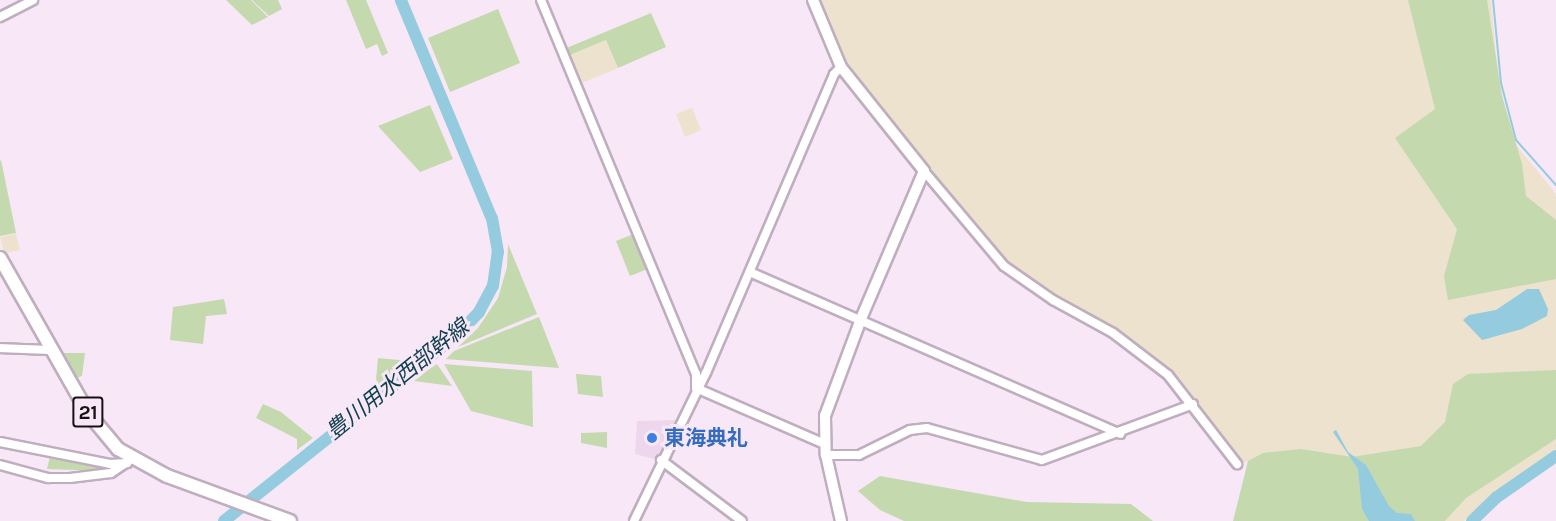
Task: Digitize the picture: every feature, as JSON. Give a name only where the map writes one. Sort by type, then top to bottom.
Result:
[{"type":"main road","name":"21","points":[[0,258],[98,428],[129,461],[290,521]]},
{"type":"street","points":[[0,17],[33,0]]},
{"type":"street","points":[[541,0],[696,374],[696,388]]},
{"type":"street","points":[[813,0],[841,68],[1004,266],[1053,300],[1113,333],[1168,375],[1193,404],[1237,464]]},
{"type":"street","points":[[634,521],[661,460],[752,273],[834,74],[841,68]]},
{"type":"street","points":[[841,521],[826,449],[825,416],[861,319],[924,171]]},
{"type":"street","points":[[752,273],[1120,434]]},
{"type":"street","points":[[0,348],[52,350]]},
{"type":"street","points":[[696,388],[826,449],[859,455],[910,430],[927,428],[1042,460],[1120,434],[1193,404]]},
{"type":"street","points":[[0,441],[55,456],[129,461]]},
{"type":"street","points":[[661,460],[741,521]]},
{"type":"street","points":[[0,465],[48,477],[70,478],[111,472],[129,461]]},
{"type":"shaded area","points":[[817,0],[1491,0],[1498,77],[1512,140],[1556,194],[1556,451],[1495,491],[1464,521],[1356,521],[1288,454],[1239,463],[1168,372],[1008,266],[843,67]]},
{"type":"shaded area","points":[[606,40],[618,68],[582,83],[570,55]]},
{"type":"shaded area","points":[[692,108],[701,130],[685,137],[676,114]]},
{"type":"shaded area","points":[[16,234],[20,250],[4,253],[0,237]]},
{"type":"shaded area","name":"東海典礼","points":[[677,420],[658,460],[635,454],[637,421]]},
{"type":"green space","points":[[226,0],[251,0],[268,17],[252,25]]},
{"type":"green space","points":[[252,0],[278,0],[282,9],[269,16]]},
{"type":"green space","points":[[346,0],[366,0],[388,53],[382,56],[377,44],[366,49]]},
{"type":"green space","points":[[1408,0],[1487,0],[1502,96],[1522,164],[1526,196],[1556,220],[1556,279],[1448,300],[1444,276],[1457,229],[1395,138],[1435,109]]},
{"type":"green space","points":[[498,9],[520,63],[450,92],[428,38]]},
{"type":"green space","points":[[651,13],[666,47],[618,68],[606,40],[570,55],[579,84],[564,49]]},
{"type":"green space","points":[[430,105],[453,159],[420,172],[378,126]]},
{"type":"green space","points":[[0,161],[16,233],[0,236]]},
{"type":"green space","points":[[636,233],[650,268],[630,276],[616,241]]},
{"type":"green space","points":[[508,244],[537,314],[458,347],[478,328],[498,298],[507,267]]},
{"type":"green space","points":[[224,299],[227,314],[206,316],[203,344],[170,340],[173,307]]},
{"type":"green space","points":[[539,317],[559,368],[446,359],[454,351]]},
{"type":"green space","points":[[58,353],[85,353],[82,376],[73,379]]},
{"type":"green space","points":[[378,358],[409,361],[375,390]]},
{"type":"green space","points":[[437,364],[452,386],[414,381],[425,372]]},
{"type":"green space","points":[[444,364],[532,371],[533,427],[471,411]]},
{"type":"green space","points":[[1556,370],[1556,439],[1466,498],[1445,521],[1233,521],[1248,461],[1263,453],[1301,449],[1352,457],[1421,446],[1445,422],[1453,384],[1468,374]]},
{"type":"green space","points":[[576,374],[601,376],[603,397],[578,394]]},
{"type":"green space","points":[[263,404],[281,412],[313,438],[297,450],[297,439],[256,418]]},
{"type":"green space","points":[[607,432],[607,448],[581,443],[581,433]]},
{"type":"green space","points":[[50,456],[113,467],[104,471],[47,469]]},
{"type":"green space","points":[[880,476],[1027,502],[1131,504],[1153,521],[904,521],[880,510],[858,491]]},
{"type":"water","points":[[1527,289],[1539,289],[1548,309],[1547,316],[1522,329],[1482,340],[1463,320],[1469,315],[1496,310]]},
{"type":"water","points":[[1336,430],[1348,452],[1366,465],[1389,506],[1397,513],[1411,514],[1415,521],[1369,521],[1362,509],[1358,469],[1333,432]]},
{"type":"waterway","name":"豊川用水西部幹線","points":[[224,521],[457,335],[479,312],[493,286],[498,252],[492,219],[401,0]]},
{"type":"waterway","points":[[1493,0],[1501,83],[1516,140],[1556,185]]},
{"type":"waterway","points":[[1472,521],[1497,497],[1556,456]]},
{"type":"place","name":"東海典礼","points":[[652,438]]}]
